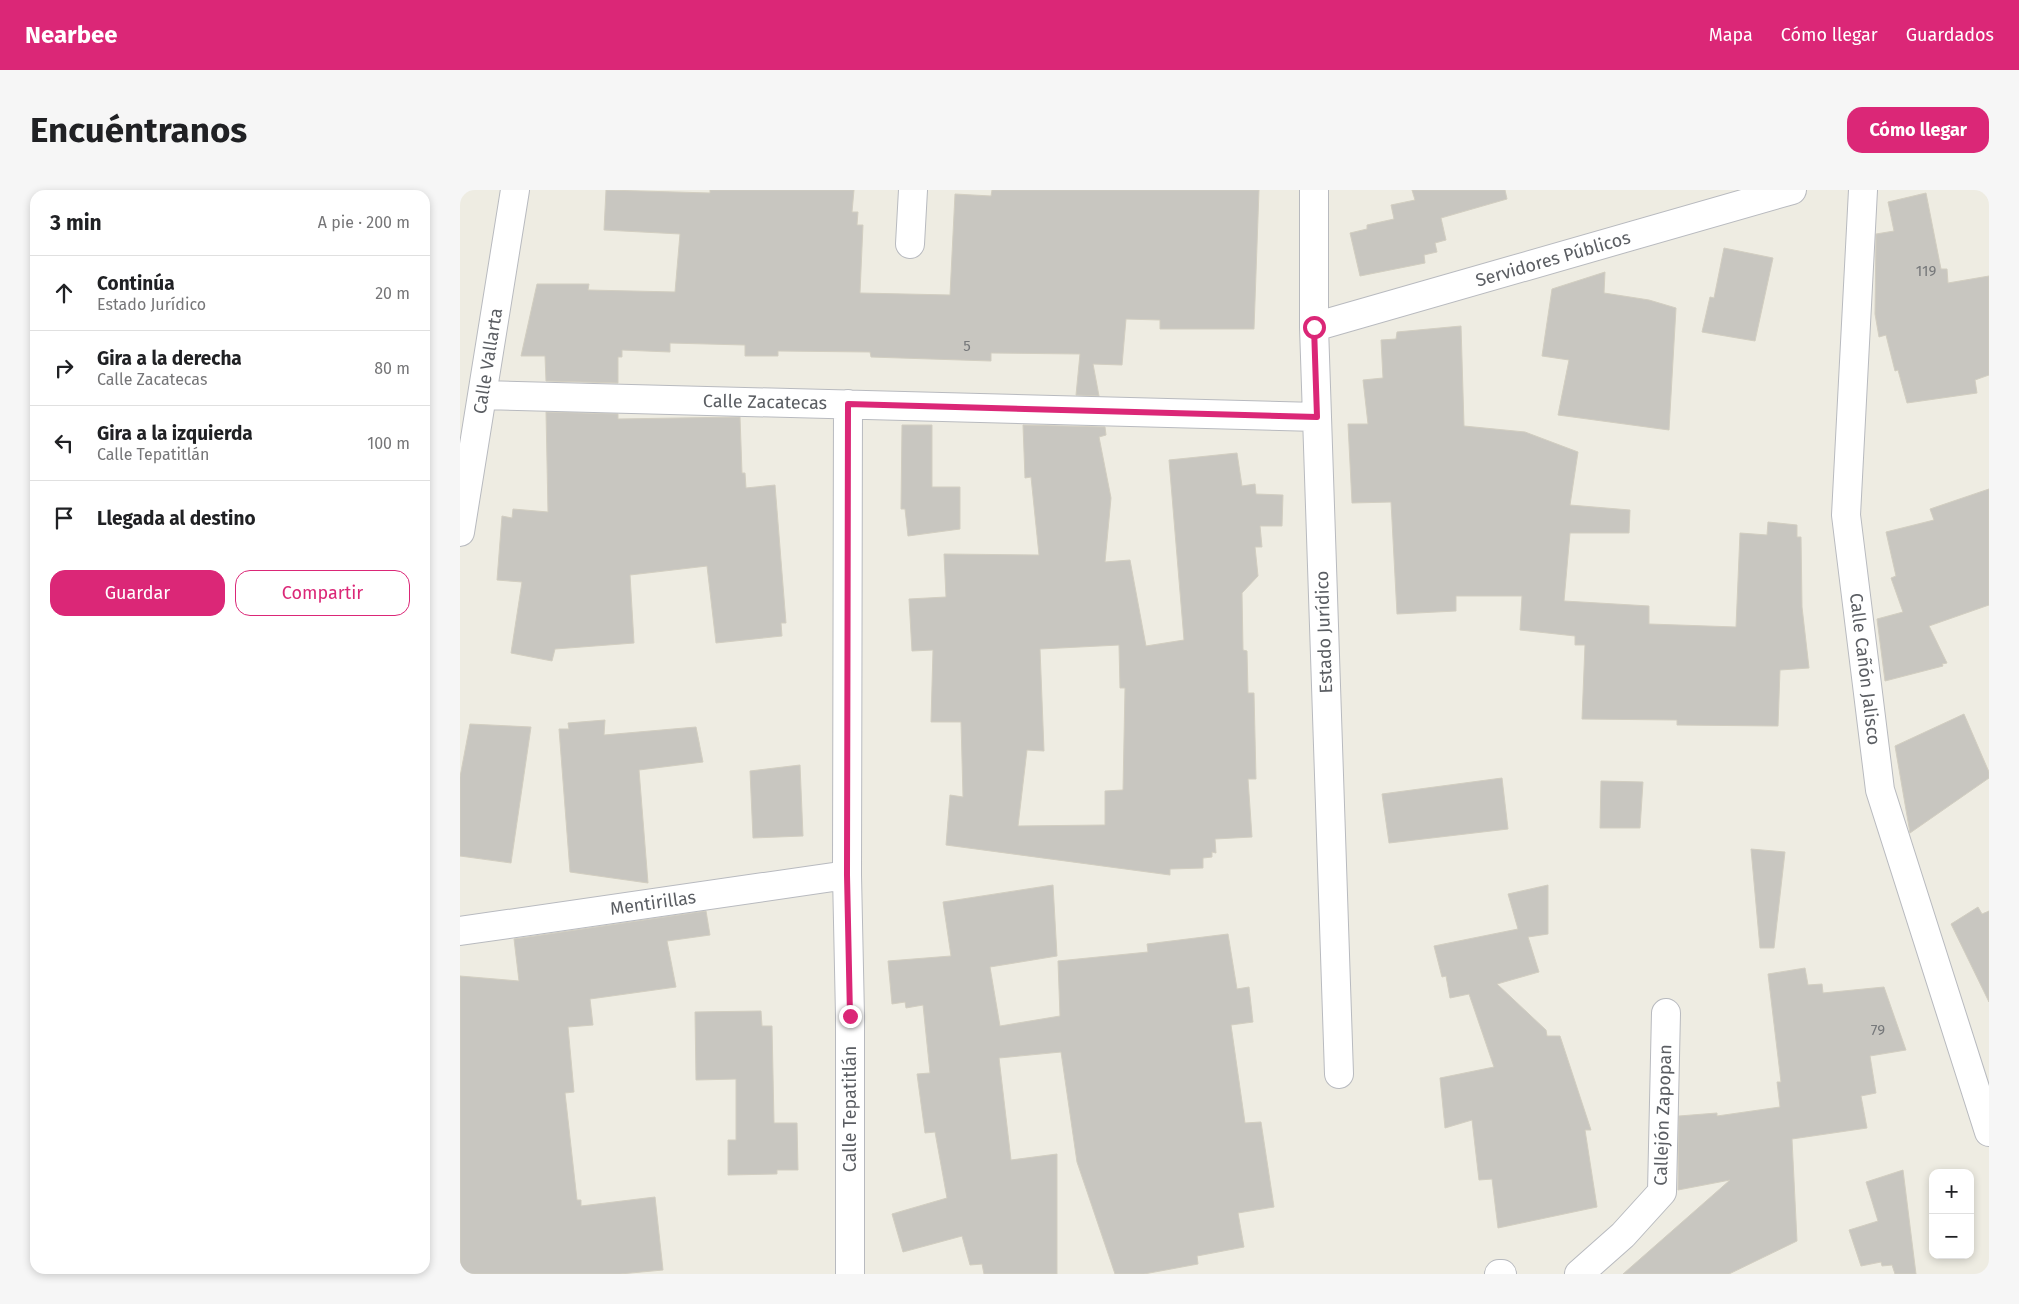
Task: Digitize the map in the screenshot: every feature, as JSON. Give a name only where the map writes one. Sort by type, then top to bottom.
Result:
[{"type":"street","name":"Calle Vallarta","points":[[460,532],[515,190]]},
{"type":"street","points":[[910,244],[913,190]]},
{"type":"street","name":"Estado Jurídico","points":[[1314,190],[1314,327],[1339,1074]]},
{"type":"street","name":"Servidores Públicos","points":[[1314,327],[1792,190]]},
{"type":"street","name":"Calle Cañón Jalisco","points":[[1863,190],[1846,514],[1880,790],[1989,1132]]},
{"type":"street","name":"Calle Zacatecas","points":[[483,395],[1317,417]]},
{"type":"street","name":"Calle Tepatitlán","points":[[848,404],[847,875],[850,1016],[850,1274]]},
{"type":"street","name":"Mentirillas","points":[[460,930],[847,875]]},
{"type":"street","name":"Callejón Zapopan","points":[[1579,1274],[1622,1235],[1662,1192],[1666,1013]]},
{"type":"building","points":[[606,190],[710,193],[710,190],[854,190],[852,212],[858,212],[857,225],[863,225],[860,293],[950,295],[955,194],[991,196],[992,190],[1259,190],[1254,329],[1160,329],[1160,320],[1126,319],[1122,365],[1093,364],[1099,396],[1076,395],[1080,354],[991,353],[991,361],[871,357],[870,352],[778,351],[778,356],[745,356],[745,345],[670,343],[670,352],[622,350],[622,357],[618,357],[618,383],[546,381],[545,356],[521,356],[537,284],[589,284],[588,290],[675,292],[680,234],[604,230]]},
{"type":"building","points":[[1412,190],[1505,190],[1507,199],[1441,218],[1446,240],[1435,243],[1437,252],[1424,255],[1425,263],[1360,276],[1350,233],[1367,229],[1367,225],[1394,219],[1391,205],[1415,200]]},
{"type":"building","points":[[1926,193],[1941,269],[1947,269],[1948,283],[1989,276],[1989,375],[1975,380],[1977,393],[1907,403],[1898,370],[1895,371],[1886,335],[1879,337],[1875,314],[1876,234],[1894,231],[1888,202]]},
{"type":"building","points":[[1724,248],[1773,258],[1755,341],[1702,332],[1710,297],[1714,298]]},
{"type":"building","points":[[1605,272],[1604,293],[1649,300],[1676,308],[1669,430],[1558,415],[1569,360],[1542,356],[1552,289]]},
{"type":"building","points":[[1461,326],[1464,426],[1525,432],[1578,452],[1570,505],[1630,510],[1629,533],[1570,533],[1564,601],[1649,606],[1649,624],[1736,627],[1740,533],[1767,535],[1768,522],[1797,525],[1797,537],[1801,537],[1802,607],[1809,668],[1780,670],[1778,726],[1677,725],[1677,720],[1582,719],[1585,645],[1575,645],[1575,636],[1520,630],[1522,596],[1456,596],[1456,611],[1397,614],[1391,502],[1352,503],[1348,424],[1368,424],[1363,380],[1383,378],[1381,340],[1396,339],[1397,332]]},
{"type":"building","points":[[546,412],[618,414],[618,419],[740,417],[742,473],[745,473],[746,488],[775,485],[786,623],[781,623],[782,636],[716,643],[707,566],[630,575],[634,643],[555,649],[552,661],[511,653],[522,582],[497,580],[502,516],[512,518],[513,509],[548,512]]},
{"type":"building","points":[[902,425],[932,425],[932,487],[960,487],[960,529],[908,536],[905,509],[901,509]]},
{"type":"building","points":[[1023,425],[1105,427],[1106,435],[1099,437],[1111,498],[1105,562],[1130,560],[1146,646],[1184,640],[1169,460],[1237,453],[1242,486],[1255,484],[1256,494],[1283,495],[1282,526],[1260,526],[1262,547],[1255,547],[1258,576],[1242,593],[1243,650],[1247,651],[1248,693],[1254,693],[1256,779],[1248,779],[1252,837],[1215,839],[1216,853],[1212,852],[1212,857],[1203,858],[1203,868],[1170,869],[1170,875],[946,845],[950,795],[963,797],[961,722],[931,722],[933,650],[912,651],[909,599],[946,597],[944,554],[1039,555],[1031,477],[1025,478]],"holes":[[[1119,645],[1120,688],[1125,688],[1123,790],[1105,791],[1105,825],[1018,826],[1027,750],[1044,751],[1040,649]]]},
{"type":"building","points":[[1989,489],[1989,605],[1929,626],[1947,663],[1942,664],[1943,666],[1885,681],[1877,619],[1903,612],[1891,578],[1896,576],[1886,532],[1934,520],[1930,509]]},
{"type":"building","points":[[1964,714],[1989,772],[1989,778],[1910,833],[1895,746]]},
{"type":"building","points":[[605,720],[604,735],[696,727],[703,762],[639,770],[648,883],[570,872],[559,729],[569,729],[568,723]]},
{"type":"building","points":[[470,724],[531,727],[511,863],[460,856],[460,777]]},
{"type":"building","points":[[800,765],[803,836],[753,838],[750,771]]},
{"type":"building","points":[[1502,778],[1508,829],[1389,843],[1382,794]]},
{"type":"building","points":[[1601,781],[1643,782],[1640,828],[1600,828]]},
{"type":"building","points":[[1751,849],[1785,852],[1774,948],[1760,948]]},
{"type":"building","points":[[1053,885],[1057,956],[990,967],[1000,1026],[1060,1016],[1058,961],[1148,952],[1147,944],[1228,934],[1237,989],[1249,987],[1253,1022],[1231,1025],[1245,1123],[1261,1122],[1274,1207],[1238,1213],[1244,1247],[1197,1256],[1198,1264],[1144,1274],[1115,1274],[1077,1162],[1061,1052],[999,1058],[1011,1160],[1057,1154],[1057,1274],[984,1274],[982,1264],[970,1265],[962,1236],[903,1252],[892,1214],[947,1198],[935,1132],[925,1133],[917,1074],[930,1073],[923,1005],[906,1008],[905,1002],[892,1004],[888,961],[951,956],[943,902]]},
{"type":"building","points":[[1548,885],[1548,934],[1528,937],[1539,972],[1497,984],[1546,1030],[1547,1036],[1560,1036],[1591,1130],[1585,1130],[1597,1207],[1498,1228],[1492,1179],[1479,1180],[1472,1120],[1445,1128],[1440,1078],[1494,1067],[1469,994],[1450,998],[1446,976],[1442,977],[1434,946],[1518,929],[1508,894]]},
{"type":"building","points":[[1978,907],[1982,914],[1989,911],[1989,1002],[1951,924]]},
{"type":"building","points":[[706,911],[710,935],[667,941],[676,987],[590,999],[593,1025],[568,1027],[574,1092],[565,1093],[577,1200],[581,1200],[581,1206],[655,1197],[663,1270],[620,1274],[460,1274],[460,976],[519,981],[514,939]]},
{"type":"building","points":[[1805,968],[1808,985],[1822,984],[1823,993],[1884,987],[1906,1050],[1870,1056],[1876,1093],[1861,1096],[1867,1128],[1792,1139],[1797,1241],[1729,1274],[1623,1274],[1730,1180],[1678,1190],[1679,1116],[1717,1113],[1717,1116],[1780,1107],[1777,1082],[1781,1082],[1768,974]]},
{"type":"building","points":[[761,1011],[762,1026],[772,1026],[774,1123],[797,1123],[798,1170],[777,1170],[777,1174],[728,1175],[728,1140],[736,1140],[736,1079],[696,1080],[695,1012]]},
{"type":"building","points":[[1903,1170],[1916,1274],[1895,1274],[1892,1265],[1882,1266],[1881,1262],[1861,1266],[1849,1230],[1878,1221],[1866,1182]]},
{"type":"route","points":[[850,1016],[847,875],[848,404],[1317,417],[1314,327]]}]
